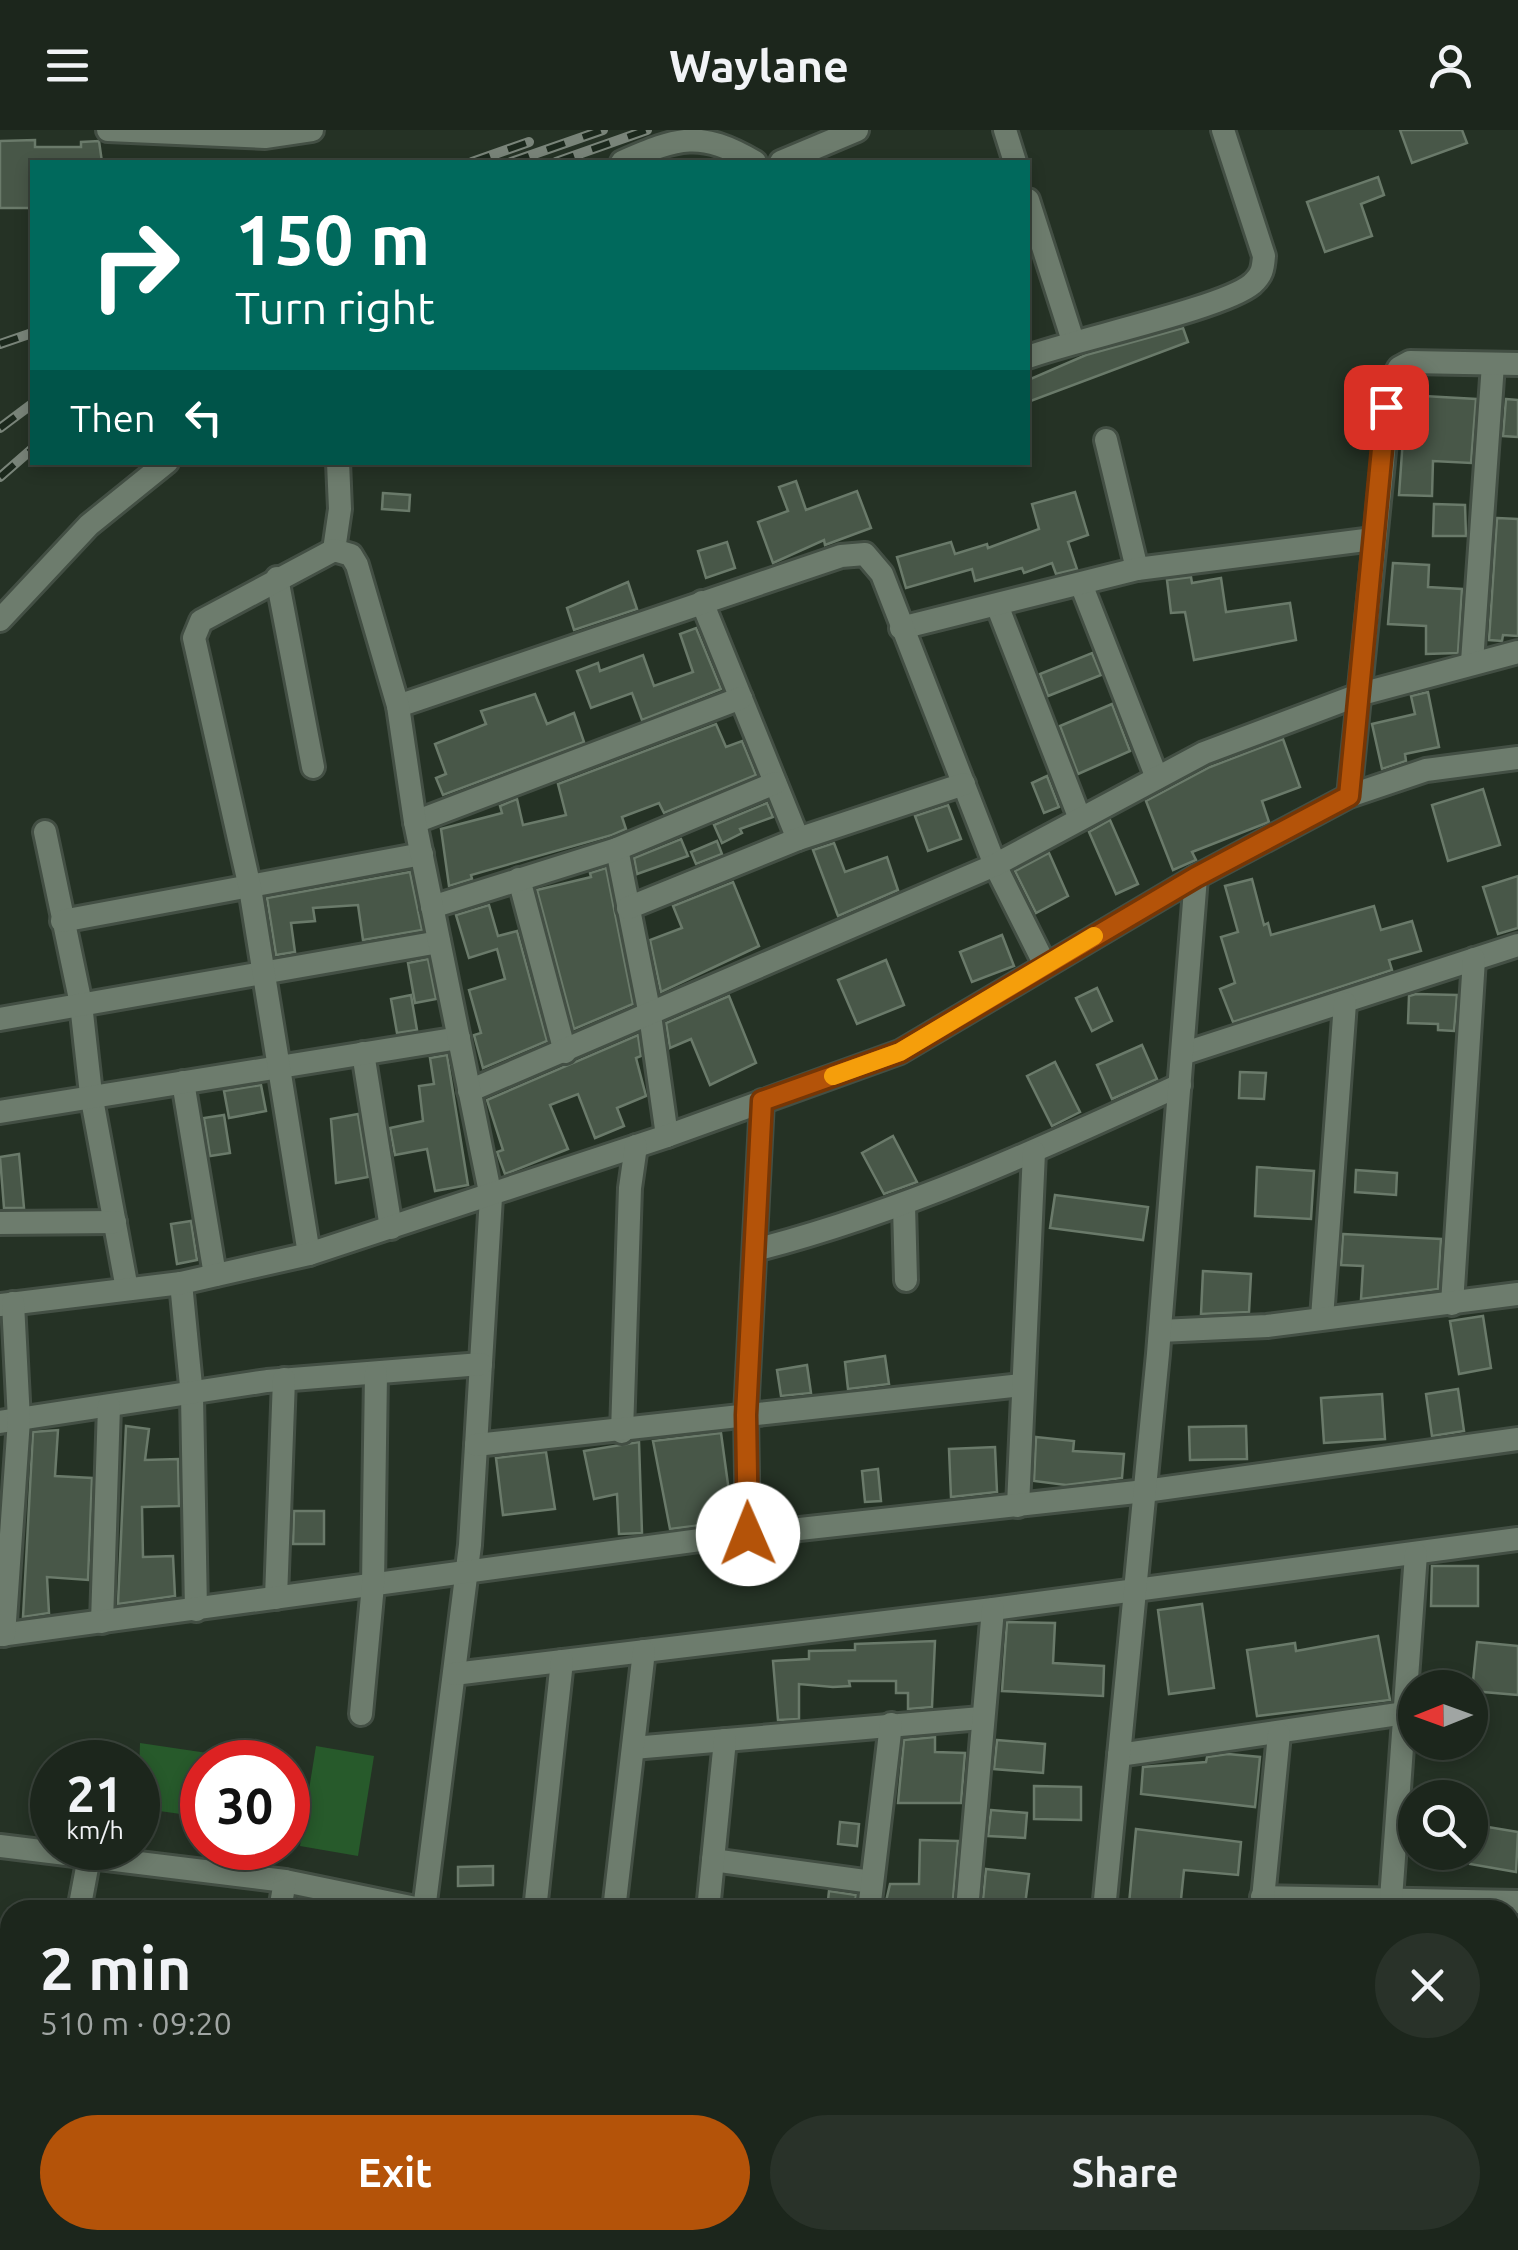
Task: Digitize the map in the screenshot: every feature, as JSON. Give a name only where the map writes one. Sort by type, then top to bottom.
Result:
[{"type":"street","points":[[108,130],[265,137],[312,130]]},
{"type":"street","points":[[784,160],[857,130]]},
{"type":"street","points":[[1004,130],[1014,160]]},
{"type":"street","points":[[1030,356],[1073,340],[1220,299],[1248,287],[1262,271],[1261,245],[1224,130]]},
{"type":"street","points":[[628,160],[692,137],[722,143],[752,160]]},
{"type":"street","points":[[1030,206],[1073,340]]},
{"type":"street","points":[[1349,796],[1386,407],[1398,368],[1422,360],[1518,364]]},
{"type":"street","points":[[1472,662],[1493,364]]},
{"type":"street","points":[[1106,440],[1137,569]]},
{"type":"street","points":[[0,620],[88,526],[163,465]]},
{"type":"street","points":[[334,550],[340,509],[338,465]]},
{"type":"street","points":[[900,628],[1137,569],[1374,539]]},
{"type":"street","points":[[309,1254],[250,888],[194,638],[201,621],[334,550],[351,555],[358,565],[398,706],[415,822],[491,1198],[467,1574],[426,1900]]},
{"type":"street","points":[[398,706],[841,556],[866,554],[882,574],[996,865],[1045,964]]},
{"type":"street","points":[[277,578],[313,767]]},
{"type":"street","points":[[1081,584],[1156,778]]},
{"type":"street","points":[[702,602],[798,838]]},
{"type":"street","points":[[997,605],[1080,819]]},
{"type":"street","points":[[469,1091],[996,865],[1204,753],[1361,694],[1518,652]]},
{"type":"street","points":[[415,822],[741,698]]},
{"type":"street","points":[[1518,758],[1426,770],[1349,796],[1196,877],[900,1052],[491,1198],[309,1254],[181,1283],[6,1304],[9,1421],[2,1635],[748,1534],[1144,1491],[1518,1439]]},
{"type":"street","points":[[432,906],[617,849],[775,783]]},
{"type":"street","points":[[628,908],[798,838],[964,784]]},
{"type":"street","points":[[45,832],[81,1004],[92,1094],[127,1289]]},
{"type":"street","points":[[617,849],[650,1015],[667,1136]]},
{"type":"street","points":[[62,922],[422,854]]},
{"type":"street","points":[[1105,1900],[1160,1331],[1196,877]]},
{"type":"street","points":[[519,879],[565,1052]]},
{"type":"street","points":[[0,1019],[439,942]]},
{"type":"street","points":[[1182,1054],[1518,945]]},
{"type":"street","points":[[1452,1304],[1474,959]]},
{"type":"street","points":[[1322,1318],[1344,1004]]},
{"type":"street","points":[[0,1112],[92,1094],[459,1038]]},
{"type":"street","points":[[363,1053],[391,1228]]},
{"type":"street","points":[[182,1082],[215,1275]]},
{"type":"street","points":[[755,1250],[904,1206],[1180,1085]]},
{"type":"street","points":[[748,1534],[746,1415],[762,1101]]},
{"type":"street","points":[[622,1432],[630,1188],[636,1146]]},
{"type":"street","points":[[1018,1506],[1034,1152]]},
{"type":"street","points":[[904,1206],[906,1280]]},
{"type":"street","points":[[0,1223],[115,1222]]},
{"type":"street","points":[[181,1283],[192,1396],[196,1610]]},
{"type":"street","points":[[1160,1331],[1267,1326],[1518,1294]]},
{"type":"street","points":[[9,1421],[284,1379],[481,1364]]},
{"type":"street","points":[[361,1714],[373,1586],[376,1373]]},
{"type":"street","points":[[276,1598],[284,1379]]},
{"type":"street","points":[[476,1445],[622,1432],[1021,1385]]},
{"type":"street","points":[[102,1622],[109,1406]]},
{"type":"street","points":[[454,1674],[993,1610],[1518,1538]]},
{"type":"street","points":[[1408,1670],[1416,1554]]},
{"type":"street","points":[[968,1900],[993,1610]]},
{"type":"street","points":[[615,1900],[644,1651]]},
{"type":"street","points":[[536,1900],[562,1661]]},
{"type":"street","points":[[1119,1755],[1398,1714]]},
{"type":"street","points":[[633,1748],[982,1718]]},
{"type":"street","points":[[870,1900],[891,1724]]},
{"type":"street","points":[[1262,1900],[1279,1734]]},
{"type":"street","points":[[709,1900],[724,1740]]},
{"type":"street","points":[[1392,1899],[1402,1760]]},
{"type":"street","points":[[0,1846],[30,1850]]},
{"type":"street","points":[[713,1860],[872,1882]]},
{"type":"street","points":[[160,1866],[285,1882],[375,1900]]},
{"type":"street","points":[[82,1900],[87,1870]]},
{"type":"street","points":[[282,1900],[285,1882]]},
{"type":"street","points":[[1366,1900],[1434,1900]]},
{"type":"green space","points":[[160,1746],[180,1749],[180,1814],[160,1811]]},
{"type":"green space","points":[[316,1746],[374,1756],[358,1856],[310,1848],[310,1784]]},
{"type":"building","points":[[1400,130],[1462,130],[1467,143],[1412,163]]},
{"type":"building","points":[[35,140],[35,147],[81,147],[81,142],[99,141],[102,160],[30,160],[30,208],[0,208],[0,141]]},
{"type":"building","points":[[1378,177],[1384,195],[1361,204],[1372,236],[1325,252],[1307,202]]},
{"type":"building","points":[[1183,328],[1188,342],[1030,401],[1030,379],[1086,355]]},
{"type":"building","points":[[1406,395],[1476,399],[1471,463],[1433,461],[1432,496],[1399,495]]},
{"type":"building","points":[[1506,399],[1518,400],[1518,437],[1503,436]]},
{"type":"building","points":[[796,481],[806,510],[857,491],[871,528],[825,545],[824,540],[773,563],[758,522],[788,511],[779,487]]},
{"type":"building","points":[[1075,492],[1088,535],[1068,542],[1077,569],[1056,574],[1052,563],[1024,573],[1022,568],[975,581],[972,569],[906,588],[897,557],[951,542],[955,554],[987,544],[988,548],[1039,529],[1032,504]]},
{"type":"building","points":[[383,493],[410,495],[409,511],[382,509]]},
{"type":"building","points":[[1434,504],[1465,505],[1466,536],[1433,536]]},
{"type":"building","points":[[1497,518],[1518,519],[1518,636],[1503,635],[1502,641],[1489,640]]},
{"type":"building","points":[[727,542],[735,568],[706,578],[698,551]]},
{"type":"building","points":[[1393,563],[1429,565],[1428,587],[1462,589],[1458,653],[1426,654],[1426,626],[1388,624]]},
{"type":"building","points":[[1191,577],[1192,583],[1221,578],[1226,612],[1290,603],[1296,640],[1194,660],[1185,612],[1171,613],[1167,580]]},
{"type":"building","points":[[628,582],[637,609],[574,630],[567,608]]},
{"type":"building","points":[[696,628],[721,689],[642,720],[632,693],[591,708],[577,671],[598,663],[600,671],[643,655],[654,686],[693,672],[680,634]]},
{"type":"building","points":[[1092,653],[1101,675],[1048,696],[1040,674]]},
{"type":"building","points":[[1428,692],[1439,747],[1405,754],[1406,761],[1382,769],[1372,724],[1415,714],[1411,696]]},
{"type":"building","points":[[535,694],[547,724],[574,713],[584,742],[443,795],[436,778],[446,774],[435,744],[486,724],[481,711]]},
{"type":"building","points":[[1112,704],[1130,751],[1078,774],[1060,726]]},
{"type":"building","points":[[716,724],[726,747],[742,741],[756,775],[664,813],[659,803],[622,817],[626,829],[612,835],[471,875],[472,879],[449,886],[441,829],[502,813],[500,806],[517,799],[523,825],[566,815],[558,784]]},
{"type":"building","points":[[1283,739],[1300,787],[1262,801],[1269,822],[1192,852],[1196,860],[1173,870],[1146,801],[1210,767]]},
{"type":"building","points":[[1047,776],[1059,807],[1044,813],[1032,783]]},
{"type":"building","points":[[1483,789],[1500,845],[1448,861],[1432,805]]},
{"type":"building","points":[[767,803],[773,817],[740,829],[742,833],[722,843],[714,825]]},
{"type":"building","points":[[948,805],[961,839],[928,851],[915,816]]},
{"type":"building","points":[[1110,820],[1138,884],[1116,894],[1089,832]]},
{"type":"building","points":[[681,839],[688,856],[637,874],[634,858]]},
{"type":"building","points":[[717,841],[722,854],[696,864],[691,852]]},
{"type":"building","points":[[834,843],[845,872],[887,857],[898,890],[838,916],[813,850]]},
{"type":"building","points":[[1049,853],[1068,896],[1036,913],[1015,871]]},
{"type":"building","points":[[606,868],[633,1004],[574,1029],[537,890],[591,877],[590,873]]},
{"type":"building","points":[[410,872],[422,930],[363,940],[358,905],[313,908],[315,921],[291,923],[295,952],[276,955],[267,898]]},
{"type":"building","points":[[1518,876],[1518,928],[1498,934],[1483,887]]},
{"type":"building","points":[[1252,879],[1264,925],[1268,923],[1271,935],[1374,906],[1381,930],[1412,921],[1421,951],[1389,960],[1392,970],[1233,1022],[1220,989],[1235,983],[1221,937],[1238,932],[1225,886]]},
{"type":"building","points":[[733,882],[759,946],[661,992],[650,940],[682,928],[673,906]]},
{"type":"building","points":[[489,905],[498,936],[517,931],[547,1041],[483,1068],[474,1035],[481,1033],[469,990],[505,979],[497,949],[469,958],[456,915]]},
{"type":"building","points":[[1002,935],[1014,966],[972,982],[960,952]]},
{"type":"building","points":[[428,959],[436,999],[415,1003],[408,963]]},
{"type":"building","points":[[886,960],[904,1005],[857,1024],[838,980]]},
{"type":"building","points":[[1097,988],[1112,1021],[1092,1031],[1076,998]]},
{"type":"building","points":[[411,995],[417,1030],[397,1033],[391,999]]},
{"type":"building","points":[[1457,995],[1454,1031],[1438,1030],[1438,1024],[1408,1023],[1409,996]]},
{"type":"building","points":[[729,996],[756,1063],[710,1085],[691,1039],[670,1048],[666,1023]]},
{"type":"building","points":[[638,1035],[641,1056],[636,1058],[646,1096],[617,1108],[624,1126],[595,1138],[578,1094],[550,1105],[568,1149],[505,1174],[497,1152],[503,1150],[487,1100]]},
{"type":"building","points":[[1142,1045],[1157,1079],[1112,1099],[1097,1065]]},
{"type":"building","points":[[447,1055],[468,1185],[435,1191],[427,1149],[395,1155],[390,1128],[423,1121],[419,1086],[434,1084],[430,1058]]},
{"type":"building","points":[[1055,1062],[1080,1112],[1052,1126],[1027,1076]]},
{"type":"building","points":[[1240,1072],[1266,1073],[1264,1099],[1239,1098]]},
{"type":"building","points":[[261,1085],[266,1111],[229,1118],[224,1091]]},
{"type":"building","points":[[358,1114],[368,1177],[336,1183],[331,1119]]},
{"type":"building","points":[[224,1115],[230,1153],[210,1156],[204,1118]]},
{"type":"building","points":[[893,1136],[917,1182],[884,1194],[862,1153]]},
{"type":"building","points":[[19,1154],[24,1208],[4,1208],[0,1157]]},
{"type":"building","points":[[1257,1167],[1314,1171],[1311,1219],[1255,1216]]},
{"type":"building","points":[[1356,1170],[1397,1173],[1396,1195],[1355,1192]]},
{"type":"building","points":[[1055,1195],[1148,1207],[1143,1240],[1050,1228]]},
{"type":"building","points":[[191,1221],[197,1260],[177,1264],[171,1224]]},
{"type":"building","points":[[1343,1234],[1441,1239],[1438,1289],[1361,1299],[1363,1266],[1341,1265]]},
{"type":"building","points":[[1203,1271],[1251,1274],[1249,1312],[1201,1314]]},
{"type":"building","points":[[1483,1316],[1491,1368],[1459,1374],[1450,1321]]},
{"type":"building","points":[[885,1356],[889,1384],[848,1389],[845,1362]]},
{"type":"building","points":[[807,1365],[811,1393],[781,1396],[777,1370]]},
{"type":"building","points":[[1458,1389],[1464,1431],[1432,1436],[1426,1394]]},
{"type":"building","points":[[1382,1394],[1385,1439],[1324,1443],[1321,1398]]},
{"type":"building","points":[[126,1426],[149,1429],[145,1460],[178,1459],[179,1506],[142,1507],[143,1557],[173,1556],[175,1596],[118,1604]]},
{"type":"building","points":[[1246,1426],[1247,1459],[1190,1460],[1189,1427]]},
{"type":"building","points":[[58,1430],[55,1476],[92,1478],[88,1580],[47,1577],[49,1613],[23,1617],[33,1432]]},
{"type":"building","points":[[721,1433],[733,1521],[670,1529],[653,1441]]},
{"type":"building","points":[[1036,1437],[1074,1441],[1073,1451],[1124,1454],[1122,1478],[1066,1485],[1034,1481]]},
{"type":"building","points":[[639,1442],[642,1533],[619,1534],[617,1494],[594,1499],[584,1451]]},
{"type":"building","points":[[995,1447],[997,1492],[951,1497],[949,1449]]},
{"type":"building","points":[[546,1452],[555,1509],[503,1515],[496,1458]]},
{"type":"building","points":[[878,1469],[881,1501],[865,1502],[862,1471]]},
{"type":"building","points":[[294,1511],[324,1511],[324,1544],[293,1544]]},
{"type":"building","points":[[1432,1566],[1478,1566],[1478,1606],[1431,1606]]},
{"type":"building","points":[[1202,1604],[1214,1688],[1169,1694],[1158,1610]]},
{"type":"building","points":[[1007,1622],[1055,1623],[1053,1663],[1104,1666],[1103,1696],[1002,1691]]},
{"type":"building","points":[[1378,1636],[1390,1700],[1257,1716],[1247,1650],[1295,1643],[1296,1651]]},
{"type":"building","points":[[935,1641],[932,1707],[908,1709],[908,1693],[896,1693],[896,1681],[849,1681],[850,1686],[833,1687],[799,1684],[799,1719],[778,1720],[773,1661],[809,1659],[809,1651],[855,1650],[855,1644]]},
{"type":"building","points":[[1477,1642],[1518,1646],[1518,1695],[1488,1692],[1488,1670],[1474,1670]]},
{"type":"building","points":[[935,1737],[935,1752],[965,1753],[961,1803],[898,1803],[904,1740]]},
{"type":"building","points":[[997,1740],[1045,1744],[1043,1773],[994,1769]]},
{"type":"building","points":[[1207,1757],[1260,1757],[1255,1807],[1141,1794],[1143,1767],[1206,1762]]},
{"type":"building","points":[[1034,1786],[1081,1787],[1081,1820],[1034,1819]]},
{"type":"building","points":[[991,1810],[1027,1813],[1025,1838],[988,1836]]},
{"type":"building","points":[[840,1822],[859,1824],[857,1846],[838,1844]]},
{"type":"building","points":[[1488,1827],[1518,1832],[1516,1872],[1488,1867]]},
{"type":"building","points":[[1136,1829],[1241,1842],[1238,1875],[1184,1870],[1181,1900],[1129,1900]]},
{"type":"building","points":[[920,1840],[958,1841],[953,1900],[886,1900],[890,1884],[919,1884]]},
{"type":"building","points":[[493,1866],[493,1885],[458,1886],[458,1867]]},
{"type":"building","points":[[986,1869],[1029,1874],[1026,1900],[983,1900]]},
{"type":"building","points":[[829,1891],[856,1895],[855,1900],[828,1900]]},
{"type":"railway","points":[[517,160],[603,130]]},
{"type":"railway","points":[[562,160],[647,130]]},
{"type":"railway","points":[[478,160],[529,142]]},
{"type":"railway","points":[[0,344],[30,334]]},
{"type":"railway","points":[[0,428],[30,406]]},
{"type":"railway","points":[[0,477],[30,451]]},
{"type":"slow traffic","points":[[833,1076],[900,1052],[1094,936]]},
{"type":"route","points":[[748,1534],[746,1415],[762,1101],[900,1052],[1196,877],[1349,796],[1386,407]]}]
